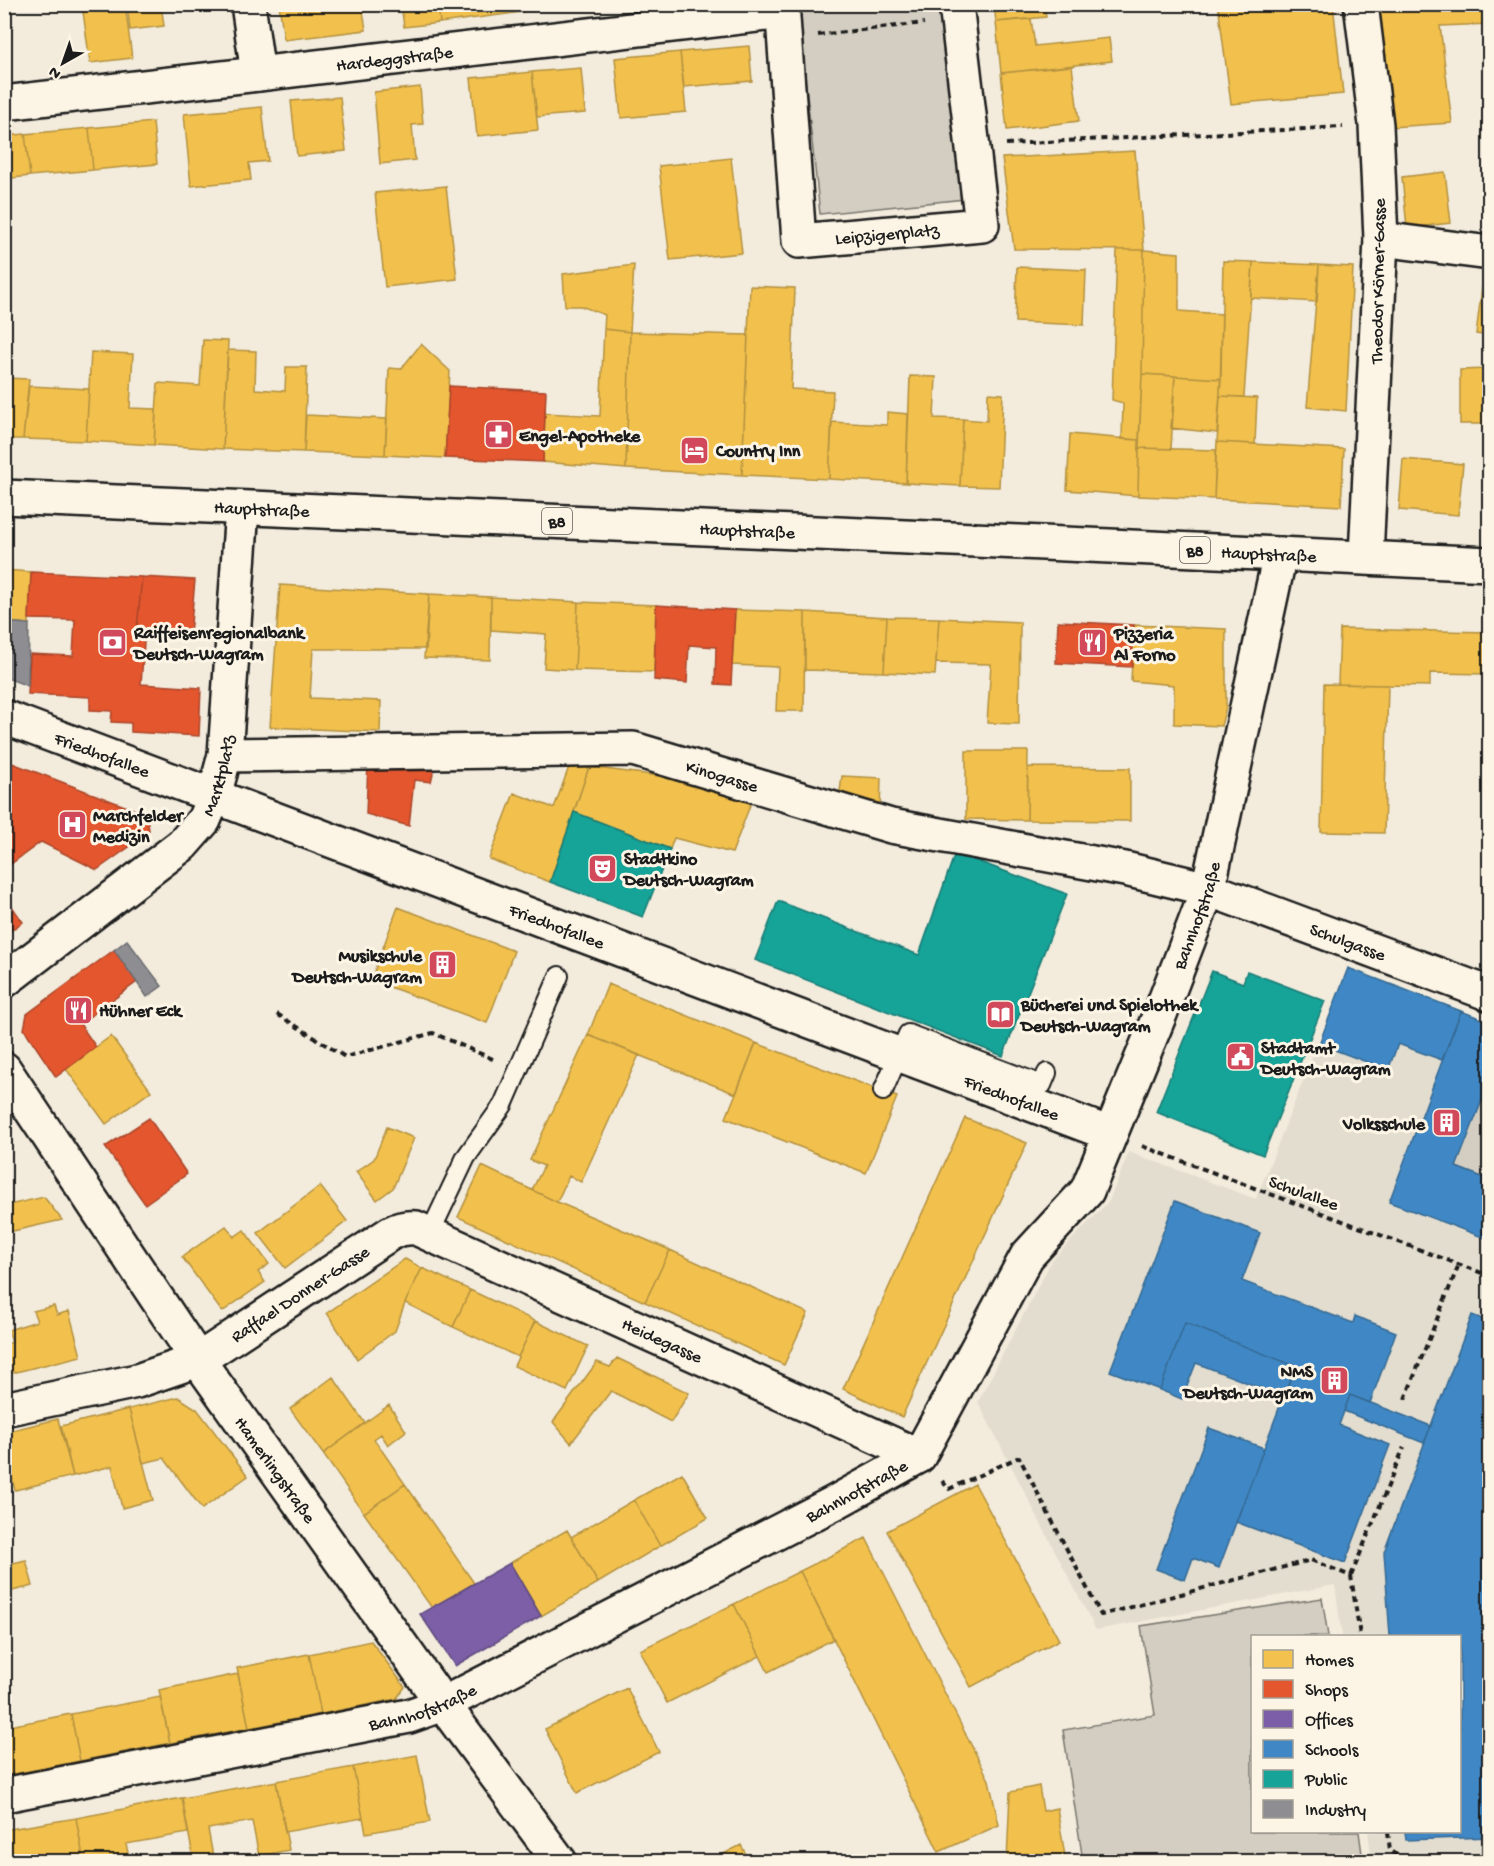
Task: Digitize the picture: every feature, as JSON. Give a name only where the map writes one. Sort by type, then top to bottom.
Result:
[{"type":"street","points":[[248,4],[258,74]]},
{"type":"street","name":"Theodor Körner-Gasse","points":[[1361,4],[1376,125],[1381,239],[1366,557]]},
{"type":"street","name":"Leipzigerplatz","points":[[783,18],[799,241],[982,225],[957,12]]},
{"type":"street","name":"Hardeggstraße","points":[[4,102],[783,18]]},
{"type":"street","points":[[1381,239],[1490,253]]},
{"type":"street","name":"Hauptstraße","points":[[4,497],[313,509],[1490,564]]},
{"type":"street","name":"Marktplatz","points":[[4,981],[182,845],[204,820],[214,796],[225,755],[242,508]]},
{"type":"street","name":"Bahnhofstraße","points":[[4,1795],[409,1716],[442,1704],[834,1503],[919,1456],[1027,1256],[1087,1191],[1160,1014],[1208,889],[1280,554]]},
{"type":"street","name":"Friedhofallee","points":[[4,717],[1110,1134]]},
{"type":"street","name":"Kinogasse","points":[[225,755],[633,749],[828,813],[1125,869],[1208,889]]},
{"type":"street","name":"Schulgasse","points":[[1208,889],[1490,994]]},
{"type":"street","name":"Hamerlingstraße","points":[[4,1069],[198,1360],[442,1704],[560,1862]]},
{"type":"street","name":"Raffael Donner-Gasse","points":[[4,1409],[137,1381],[198,1360],[391,1233],[417,1231]]},
{"type":"street","name":"Heidegasse","points":[[417,1231],[919,1456]]},
{"type":"lane","points":[[417,1231],[466,1156],[503,1105],[559,976]]},
{"type":"lane","points":[[883,1091],[908,1034],[1042,1085],[1047,1073]]},
{"type":"path","points":[[783,18],[957,12]]},
{"type":"path","points":[[973,145],[1376,125]]},
{"type":"path","points":[[277,1014],[345,1057],[434,1033],[518,1070]]},
{"type":"path","name":"Schulallee","points":[[1110,1134],[1490,1276]]},
{"type":"path","points":[[1405,1399],[1459,1264]]},
{"type":"path","points":[[1360,1635],[1351,1576],[1404,1448]]},
{"type":"path","points":[[919,1456],[949,1489],[1019,1457],[1101,1615],[1311,1560],[1351,1576]]},
{"type":"path","points":[[1388,1833],[1390,1851],[1410,1862]]},
{"type":"shaded area","points":[[797,5],[943,5],[965,199],[820,214]]},
{"type":"shaded area","points":[[1348,968],[1489,1022],[1489,1861],[1372,1861],[1368,1833],[1461,1833],[1461,1635],[1342,1635],[1335,1585],[1096,1630],[978,1402],[1052,1260],[1109,1201],[1129,1152],[1256,1199]]},
{"type":"shaded area","points":[[1489,1080],[1489,1180],[1456,1167]]},
{"type":"shaded area","points":[[1322,1598],[1328,1635],[1251,1635],[1251,1833],[1359,1833],[1363,1861],[1083,1861],[1063,1730],[1155,1715],[1141,1626]]},
{"type":"building: Homes","points":[[82,4],[125,4],[132,58],[90,63]]},
{"type":"building: Homes","points":[[127,4],[161,4],[164,26],[130,30]]},
{"type":"building: Homes","points":[[279,4],[362,4],[366,30],[284,40]]},
{"type":"building: Homes","points":[[401,4],[438,4],[440,23],[404,27]]},
{"type":"building: Homes","points":[[438,4],[513,4],[514,13],[440,23]]},
{"type":"building: Homes","points":[[513,4],[580,4],[514,13]]},
{"type":"building: Homes","points":[[994,4],[1044,4],[1046,17],[996,22]]},
{"type":"building: Homes","points":[[1218,4],[1333,4],[1343,94],[1231,104]]},
{"type":"building: Homes","points":[[1376,4],[1490,4],[1490,24],[1440,26],[1452,123],[1391,127]]},
{"type":"building: Homes","points":[[1031,19],[1035,46],[1109,38],[1112,61],[1001,73],[996,22]]},
{"type":"building: Homes","points":[[749,46],[752,81],[684,87],[680,52]]},
{"type":"building: Homes","points":[[680,52],[686,112],[621,118],[615,58]]},
{"type":"building: Homes","points":[[1072,66],[1079,121],[1007,130],[1001,73]]},
{"type":"building: Homes","points":[[581,68],[585,113],[537,117],[532,72]]},
{"type":"building: Homes","points":[[532,72],[538,130],[477,136],[471,78]]},
{"type":"building: Homes","points":[[420,87],[423,124],[412,125],[415,160],[380,164],[374,92]]},
{"type":"building: Homes","points":[[340,97],[346,151],[297,156],[291,101]]},
{"type":"building: Homes","points":[[262,107],[268,161],[249,163],[251,180],[191,186],[184,114]]},
{"type":"building: Homes","points":[[153,122],[157,164],[93,170],[89,128]]},
{"type":"building: Homes","points":[[89,128],[93,170],[30,176],[25,134]]},
{"type":"building: Homes","points":[[25,134],[30,176],[4,179],[4,136]]},
{"type":"building: Homes","points":[[1135,151],[1144,250],[1014,249],[1002,158]]},
{"type":"building: Homes","points":[[731,158],[742,253],[670,260],[659,166]]},
{"type":"building: Homes","points":[[1445,172],[1451,223],[1407,228],[1402,177]]},
{"type":"building: Homes","points":[[446,186],[457,279],[385,287],[375,193]]},
{"type":"building: Homes","points":[[1117,250],[1144,250],[1139,440],[1122,439],[1123,403],[1112,400]]},
{"type":"building: Homes","points":[[1144,250],[1179,253],[1179,311],[1222,314],[1221,379],[1142,374]]},
{"type":"building: Homes","points":[[1223,261],[1253,262],[1244,397],[1220,396]]},
{"type":"building: Homes","points":[[1253,262],[1319,265],[1317,302],[1251,298]]},
{"type":"building: Homes","points":[[634,265],[630,332],[604,329],[605,315],[581,306],[565,306],[563,274]]},
{"type":"building: Homes","points":[[1319,265],[1353,267],[1346,411],[1307,407]]},
{"type":"building: Homes","points":[[1017,267],[1086,270],[1084,325],[1015,322]]},
{"type":"building: Homes","points":[[750,286],[795,288],[791,389],[833,391],[829,479],[742,475]]},
{"type":"building: Homes","points":[[1482,287],[1490,288],[1490,336],[1476,334]]},
{"type":"building: Homes","points":[[604,329],[630,332],[626,469],[543,462],[545,413],[600,416]]},
{"type":"building: Homes","points":[[630,332],[748,335],[742,475],[626,469]]},
{"type":"building: Homes","points":[[203,340],[228,341],[223,449],[154,445],[158,383],[200,386]]},
{"type":"building: Homes","points":[[421,344],[450,371],[445,458],[385,455],[389,368],[401,369]]},
{"type":"building: Homes","points":[[228,350],[256,351],[255,389],[285,391],[286,367],[307,367],[304,452],[223,449]]},
{"type":"building: Homes","points":[[91,352],[133,354],[130,408],[156,409],[154,445],[86,441]]},
{"type":"building: Homes","points":[[1488,369],[1488,424],[1460,424],[1460,370]]},
{"type":"building: Homes","points":[[1142,374],[1175,376],[1171,449],[1139,448]]},
{"type":"building: Homes","points":[[910,376],[936,377],[934,418],[963,419],[960,486],[906,483]]},
{"type":"building: Homes","points":[[1175,376],[1221,379],[1217,433],[1171,428]]},
{"type":"building: Homes","points":[[4,378],[29,379],[23,439],[4,439]]},
{"type":"building: Homes","points":[[29,386],[89,389],[86,441],[23,439]]},
{"type":"building: Homes","points":[[988,393],[1003,394],[999,487],[960,486],[963,419],[987,421]]},
{"type":"building: Homes","points":[[1220,396],[1257,398],[1255,444],[1217,442]]},
{"type":"building: Homes","points":[[887,412],[908,414],[906,483],[829,479],[832,422],[887,425]]},
{"type":"building: Homes","points":[[306,415],[387,419],[385,455],[304,452]]},
{"type":"building: Homes","points":[[1070,434],[1139,440],[1138,496],[1067,490]]},
{"type":"building: Homes","points":[[1217,442],[1344,449],[1341,506],[1214,499]]},
{"type":"building: Homes","points":[[1139,448],[1216,450],[1214,499],[1138,496]]},
{"type":"building: Homes","points":[[1403,459],[1463,464],[1458,515],[1399,510]]},
{"type":"building: Homes","points":[[4,570],[31,572],[29,624],[4,622]]},
{"type":"building: Homes","points":[[280,585],[429,594],[426,649],[313,649],[310,698],[381,701],[380,732],[270,727]]},
{"type":"building: Homes","points":[[429,594],[491,597],[490,660],[424,658]]},
{"type":"building: Homes","points":[[491,597],[578,602],[575,670],[544,668],[546,634],[491,630]]},
{"type":"building: Homes","points":[[578,602],[656,605],[654,672],[575,670]]},
{"type":"building: Homes","points":[[735,610],[805,612],[804,711],[776,711],[778,667],[732,665]]},
{"type":"building: Homes","points":[[805,612],[887,617],[884,672],[805,670]]},
{"type":"building: Homes","points":[[887,617],[939,618],[935,675],[884,672]]},
{"type":"building: Homes","points":[[939,618],[1020,622],[1019,724],[987,723],[991,664],[936,663]]},
{"type":"building: Homes","points":[[1134,625],[1226,629],[1226,707],[1221,726],[1174,724],[1174,685],[1131,681]]},
{"type":"building: Homes","points":[[1340,629],[1490,632],[1490,674],[1430,673],[1430,686],[1338,684]]},
{"type":"building: Homes","points":[[1324,684],[1388,685],[1384,833],[1321,832]]},
{"type":"building: Homes","points":[[966,751],[1028,751],[1027,820],[966,819]]},
{"type":"building: Homes","points":[[569,767],[589,767],[550,882],[489,859],[514,793],[554,808]]},
{"type":"building: Homes","points":[[589,767],[675,778],[752,800],[732,853],[674,838],[670,849],[574,812]]},
{"type":"building: Homes","points":[[1028,767],[1130,768],[1130,821],[1027,820]]},
{"type":"building: Homes","points":[[842,776],[881,778],[880,812],[839,799]]},
{"type":"building: Homes","name":"Musikschule Deutsch-Wagram","points":[[398,907],[514,951],[487,1023],[371,980]]},
{"type":"building: Homes","points":[[608,984],[756,1043],[736,1094],[588,1035]]},
{"type":"building: Homes","points":[[588,1035],[639,1055],[581,1182],[569,1176],[557,1202],[532,1190],[544,1166],[530,1160]]},
{"type":"building: Homes","points":[[111,1036],[151,1091],[106,1124],[66,1069]]},
{"type":"building: Homes","points":[[756,1043],[897,1097],[866,1173],[726,1118]]},
{"type":"building: Homes","points":[[965,1118],[1027,1143],[902,1417],[843,1389]]},
{"type":"building: Homes","points":[[387,1127],[414,1138],[393,1188],[377,1200],[356,1172],[374,1159]]},
{"type":"building: Homes","points":[[482,1166],[557,1202],[670,1250],[645,1302],[458,1217]]},
{"type":"building: Homes","points":[[320,1186],[347,1221],[285,1268],[258,1233]]},
{"type":"building: Homes","points":[[44,1197],[62,1220],[4,1233],[4,1206]]},
{"type":"building: Homes","points":[[226,1226],[234,1237],[244,1230],[269,1264],[258,1272],[265,1282],[222,1312],[182,1257]]},
{"type":"building: Homes","points":[[670,1250],[808,1313],[784,1365],[645,1302]]},
{"type":"building: Homes","points":[[405,1259],[422,1268],[405,1303],[395,1331],[357,1359],[327,1313]]},
{"type":"building: Homes","points":[[422,1268],[470,1290],[453,1327],[405,1303]]},
{"type":"building: Homes","points":[[470,1290],[535,1321],[518,1357],[453,1327]]},
{"type":"building: Homes","points":[[54,1306],[57,1315],[69,1311],[81,1356],[4,1375],[4,1345],[12,1342],[8,1330],[37,1321],[33,1311]]},
{"type":"building: Homes","points":[[535,1321],[588,1346],[567,1391],[514,1366]]},
{"type":"building: Homes","points":[[617,1358],[689,1393],[671,1422],[611,1391],[571,1443],[553,1422],[597,1362],[610,1367]]},
{"type":"building: Homes","points":[[333,1377],[365,1423],[323,1454],[290,1409]]},
{"type":"building: Homes","points":[[178,1397],[197,1409],[248,1476],[202,1509],[164,1458],[143,1463],[129,1409]]},
{"type":"building: Homes","points":[[389,1405],[406,1431],[388,1445],[381,1434],[374,1439],[405,1484],[364,1513],[323,1454]]},
{"type":"building: Homes","points":[[129,1409],[153,1500],[122,1508],[112,1466],[73,1476],[61,1426]]},
{"type":"building: Homes","points":[[58,1419],[73,1476],[15,1490],[4,1448],[4,1432]]},
{"type":"building: Homes","points":[[682,1473],[708,1518],[660,1546],[634,1500]]},
{"type":"building: Homes","points":[[405,1484],[474,1583],[432,1608],[364,1513]]},
{"type":"building: Homes","points":[[975,1484],[1059,1640],[971,1687],[887,1531]]},
{"type":"building: Homes","points":[[634,1500],[660,1546],[598,1583],[571,1537]]},
{"type":"building: Homes","points":[[567,1530],[598,1583],[541,1616],[510,1563]]},
{"type":"building: Homes","points":[[866,1538],[989,1780],[999,1825],[939,1852],[800,1571]]},
{"type":"building: Homes","points":[[26,1560],[33,1586],[4,1593],[4,1565]]},
{"type":"building: Homes","points":[[800,1571],[834,1639],[768,1672],[734,1604]]},
{"type":"building: Homes","points":[[734,1604],[760,1656],[667,1703],[640,1650]]},
{"type":"building: Homes","points":[[371,1641],[405,1687],[396,1699],[321,1714],[309,1654]]},
{"type":"building: Homes","points":[[309,1654],[321,1714],[249,1728],[237,1668]]},
{"type":"building: Homes","points":[[238,1674],[249,1728],[170,1743],[159,1690]]},
{"type":"building: Homes","points":[[627,1688],[659,1752],[577,1793],[545,1729]]},
{"type":"building: Homes","points":[[160,1697],[170,1743],[80,1761],[71,1714]]},
{"type":"building: Homes","points":[[71,1714],[80,1761],[4,1776],[4,1727]]},
{"type":"building: Homes","points":[[417,1755],[430,1822],[366,1833],[353,1767]]},
{"type":"building: Homes","points":[[353,1767],[363,1818],[285,1832],[276,1781]]},
{"type":"building: Homes","points":[[276,1781],[289,1850],[259,1856],[252,1821],[208,1829],[214,1862],[194,1862],[182,1798]]},
{"type":"building: Homes","points":[[1039,1786],[1043,1811],[1057,1808],[1066,1862],[1007,1862],[1010,1792]]},
{"type":"building: Homes","points":[[182,1798],[188,1833],[126,1844],[130,1862],[84,1862],[76,1818]]},
{"type":"building: Homes","points":[[76,1818],[84,1862],[4,1862],[4,1830]]},
{"type":"building: Homes","points":[[741,1845],[750,1862],[708,1862]]},
{"type":"building: Shops","points":[[449,386],[546,391],[543,462],[445,458]]},
{"type":"building: Shops","points":[[31,572],[142,577],[137,628],[145,629],[141,684],[201,688],[199,736],[131,732],[131,723],[111,722],[112,711],[90,710],[90,697],[28,694],[30,654],[73,656],[75,620],[29,619]]},
{"type":"building: Shops","points":[[142,577],[195,580],[190,634],[137,628]]},
{"type":"building: Shops","points":[[656,605],[735,610],[731,685],[715,684],[716,647],[689,645],[687,683],[654,680]]},
{"type":"building: Shops","points":[[1058,621],[1134,625],[1132,667],[1056,663]]},
{"type":"building: Shops","points":[[368,762],[435,765],[431,782],[414,780],[409,826],[366,814]]},
{"type":"building: Shops","points":[[12,763],[143,813],[147,817],[149,830],[146,835],[97,870],[41,842],[4,869],[4,769]]},
{"type":"building: Shops","points":[[4,895],[23,922],[4,935]]},
{"type":"building: Shops","points":[[114,950],[137,982],[80,1024],[96,1047],[56,1077],[24,1029],[27,1014]]},
{"type":"building: Shops","points":[[149,1118],[187,1174],[145,1204],[105,1147]]},
{"type":"building: Offices","points":[[510,1563],[541,1616],[455,1666],[420,1614]]},
{"type":"building: Schools","points":[[1348,968],[1461,1011],[1442,1060],[1398,1044],[1388,1070],[1319,1044]]},
{"type":"building: Schools","name":"Volksschule","points":[[1461,1011],[1490,1022],[1490,1080],[1456,1167],[1490,1180],[1490,1240],[1389,1202]]},
{"type":"building: Schools","name":"NMS Deutsch-Wagram","points":[[1175,1201],[1260,1233],[1242,1281],[1353,1323],[1355,1316],[1396,1332],[1370,1403],[1350,1395],[1339,1425],[1390,1445],[1345,1563],[1236,1522],[1295,1366],[1185,1323],[1160,1390],[1110,1371]]},
{"type":"building: Schools","points":[[1472,1315],[1490,1322],[1490,1837],[1406,1840],[1405,1833],[1461,1833],[1461,1635],[1390,1635],[1384,1552]]},
{"type":"building: Schools","points":[[1185,1323],[1295,1366],[1284,1397],[1196,1363],[1182,1399],[1160,1390]]},
{"type":"building: Schools","points":[[1350,1395],[1431,1426],[1424,1443],[1344,1411]]},
{"type":"building: Schools","points":[[1209,1428],[1264,1448],[1219,1568],[1193,1558],[1185,1580],[1156,1569]]},
{"type":"building: Public","points":[[574,812],[670,849],[643,917],[550,882]]},
{"type":"building: Public","points":[[955,853],[1067,894],[1003,1056],[755,960],[778,901],[919,955]]},
{"type":"building: Public","name":"Stadtamt Deutsch-Wagram","points":[[1212,971],[1243,983],[1247,971],[1325,1001],[1263,1155],[1156,1112]]},
{"type":"building: Industry","points":[[4,622],[29,624],[28,686],[4,677]]},
{"type":"building: Industry","points":[[127,940],[162,986],[147,997],[114,950]]},
{"type":"place","name":"Engel-Apotheke","points":[[498,435]]},
{"type":"place","name":"Country Inn","points":[[695,450]]},
{"type":"place","name":"Raiffeisenregionalbank Deutsch-Wagram","points":[[113,642]]},
{"type":"place","name":"Pizzeria Al Forno","points":[[1093,643]]},
{"type":"place","name":"Marchfelder Medizin","points":[[72,825]]},
{"type":"place","name":"Stadtkino Deutsch-Wagram","points":[[603,868]]},
{"type":"place","name":"Musikschule Deutsch-Wagram","points":[[443,965]]},
{"type":"place","name":"Hühner Eck","points":[[78,1010]]},
{"type":"place","name":"Bücherei und Spielothek Deutsch-Wagram","points":[[1000,1014]]},
{"type":"place","name":"Stadtamt Deutsch-Wagram","points":[[1240,1057]]},
{"type":"place","name":"Volksschule","points":[[1446,1123]]},
{"type":"place","name":"NMS Deutsch-Wagram","points":[[1334,1381]]}]
